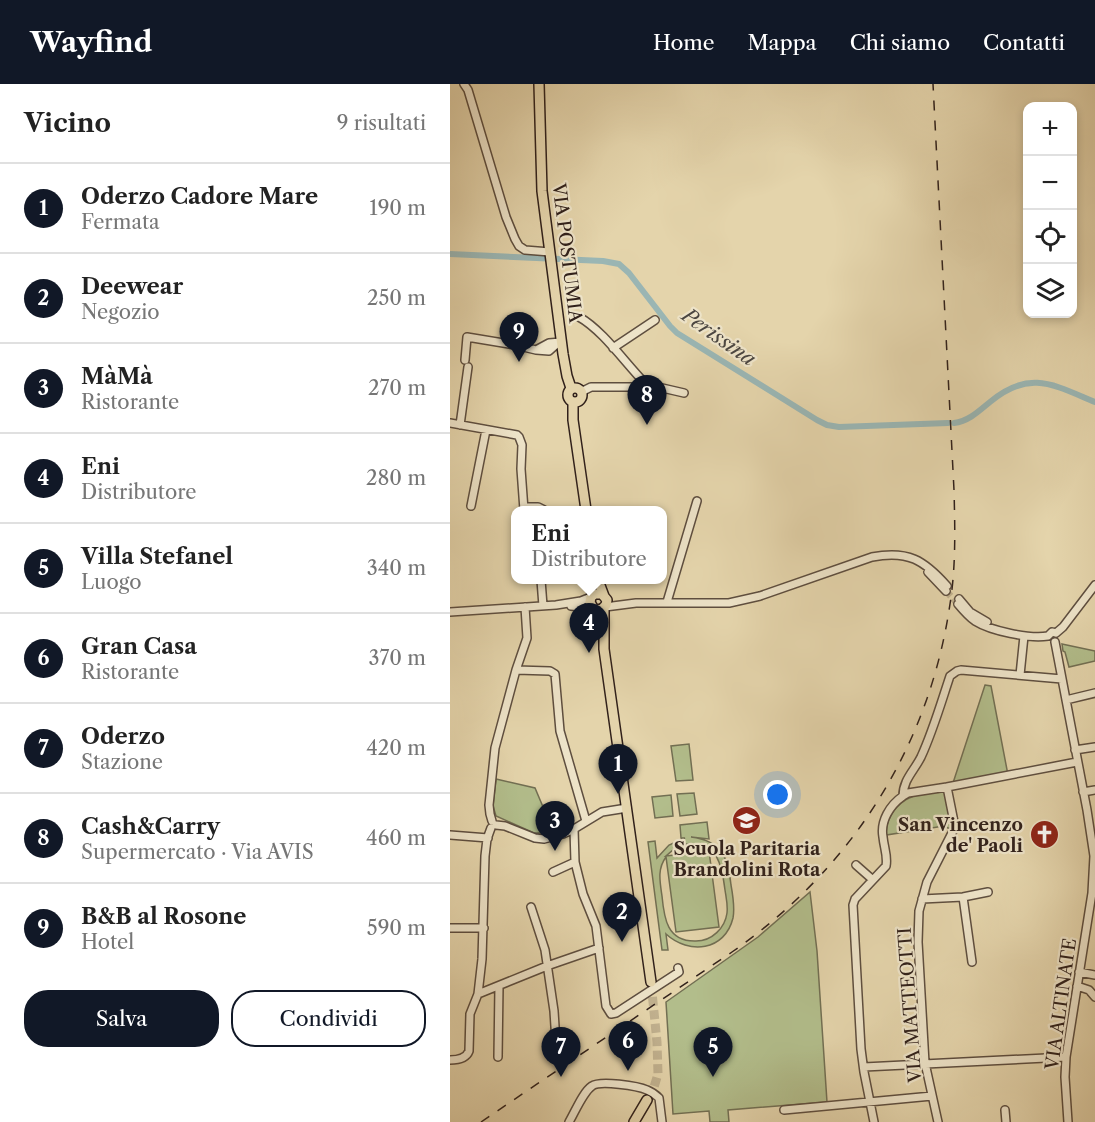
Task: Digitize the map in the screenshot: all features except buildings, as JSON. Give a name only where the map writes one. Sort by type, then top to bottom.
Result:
[{"type":"main road","name":"VIA POSTUMIA","points":[[539,84],[542,191],[553,268],[560,343],[567,376],[576,390],[567,394],[573,402],[573,420],[585,506]]},
{"type":"main road","points":[[594,584],[651,982]]},
{"type":"main road","points":[[598,584],[598,602]]},
{"type":"main road","points":[[634,1122],[648,1095]]},
{"type":"street","points":[[464,84],[468,90],[506,217],[515,239],[525,250],[550,252]]},
{"type":"street","points":[[579,318],[590,324],[613,348],[642,380],[642,387]]},
{"type":"street","points":[[613,348],[655,320]]},
{"type":"street","points":[[460,424],[467,338],[549,351],[560,343]]},
{"type":"street","points":[[576,390],[591,387],[658,387],[684,393]]},
{"type":"street","points":[[450,423],[519,437],[522,446],[524,506]]},
{"type":"street","points":[[471,507],[486,430]]},
{"type":"street","points":[[667,602],[697,501]]},
{"type":"street","points":[[450,612],[556,605],[581,601],[729,603],[862,560],[876,558],[897,558],[910,562],[927,571],[947,588]]},
{"type":"street","points":[[541,584],[543,606]]},
{"type":"street","points":[[958,602],[969,616],[984,626],[1021,635],[1041,637],[1048,636],[1052,632],[1056,633],[1063,627],[1095,585]]},
{"type":"street","points":[[450,1060],[463,1058],[468,1054],[470,1014],[478,994],[483,959],[485,856],[493,825],[489,805],[495,748],[527,638],[525,607]]},
{"type":"street","points":[[1048,636],[1050,641],[1055,642],[1058,638],[1056,633]]},
{"type":"street","points":[[1020,675],[1021,635]]},
{"type":"street","name":"VIA ALTINATE","points":[[1055,642],[1093,848],[1094,869],[1066,1057],[1068,1122]]},
{"type":"street","points":[[516,670],[550,671],[555,674],[560,731],[586,821]]},
{"type":"street","points":[[903,796],[904,784],[920,759],[950,676],[961,670],[1062,679]]},
{"type":"street","points":[[1066,700],[1095,693]]},
{"type":"street","points":[[1075,750],[1095,747]]},
{"type":"street","points":[[874,1122],[861,1049],[853,905],[855,899],[886,866],[887,853],[882,837],[884,821],[892,806],[908,793],[1077,762]]},
{"type":"street","name":"VIA MATTEOTTI","points":[[938,1122],[925,1063],[918,942],[919,911],[927,882],[955,827],[947,787]]},
{"type":"street","points":[[1083,792],[1095,790]]},
{"type":"street","points":[[493,825],[505,826],[539,839],[563,834],[602,812],[627,808]]},
{"type":"street","points":[[574,829],[575,862],[583,894],[596,926],[606,1006],[611,1014],[679,972],[678,968]]},
{"type":"street","points":[[450,835],[488,838]]},
{"type":"street","points":[[553,872],[575,862]]},
{"type":"street","points":[[856,865],[873,880]]},
{"type":"street","points":[[922,899],[963,897],[988,892]]},
{"type":"street","points":[[963,897],[972,962]]},
{"type":"street","points":[[531,907],[543,940],[558,1046]]},
{"type":"street","points":[[450,928],[484,928]]},
{"type":"street","points":[[478,994],[598,948]]},
{"type":"street","points":[[1079,972],[1095,975]]},
{"type":"street","points":[[498,1057],[500,986]]},
{"type":"street","points":[[1077,986],[1089,990],[1095,997]]},
{"type":"street","points":[[864,1067],[1066,1057]]},
{"type":"street","points":[[569,1122],[588,1090],[594,1084],[606,1084],[642,1088],[648,1095],[658,1098],[662,1122]]},
{"type":"street","points":[[784,1110],[932,1096]]},
{"type":"street","points":[[1005,1110],[1006,1122]]},
{"type":"green space","points":[[1062,644],[1095,651],[1095,661],[1069,667]]},
{"type":"green space","points":[[985,685],[991,686],[1008,775],[952,786]]},
{"type":"green space","points":[[689,744],[693,780],[676,781],[671,746]]},
{"type":"green space","points":[[496,779],[535,788],[554,833],[534,833],[496,816],[493,806]]},
{"type":"green space","points":[[945,791],[952,830],[944,826],[886,835],[889,820],[901,803],[922,793]]},
{"type":"green space","points":[[694,793],[697,814],[680,816],[677,794]]},
{"type":"green space","points":[[671,795],[673,816],[655,818],[652,797]]},
{"type":"green space","points":[[707,822],[709,839],[691,837],[710,842],[725,859],[730,875],[734,914],[729,929],[714,943],[695,947],[675,941],[666,934],[668,950],[662,950],[648,842],[655,841],[657,858],[669,845],[685,838],[681,838],[680,825]],"holes":[[[687,844],[697,844],[712,851],[720,864],[727,910],[724,924],[717,933],[707,939],[696,941],[679,937],[669,927],[664,912],[660,876],[661,866],[666,857],[676,932],[719,927],[709,851],[666,856]]]},
{"type":"green space","points":[[810,892],[817,951],[827,1102],[728,1110],[729,1122],[710,1122],[709,1111],[673,1114],[666,1002],[758,937]]},
{"type":"waterway","name":"Perissina","points":[[450,254],[603,261],[619,264],[629,273],[677,333],[827,425],[839,427],[948,423]]},
{"type":"waterway","name":"Perissina","points":[[954,423],[974,415],[1004,392],[1030,383],[1054,386],[1095,402]]},
{"type":"tunnel","points":[[946,591],[958,604]]},
{"type":"tunnel","points":[[648,1098],[658,1074],[651,982]]},
{"type":"railway","points":[[481,1122],[732,952],[775,919],[813,883],[848,843],[878,801],[903,756],[924,707],[939,657],[950,604],[954,561],[954,490],[933,84]]},
{"type":"place","name":"B&B al Rosone","points":[[519,362]]},
{"type":"place","name":"Cash&Carry","points":[[647,425]]},
{"type":"place","name":"Eni","points":[[589,653]]},
{"type":"place","name":"Oderzo Cadore Mare","points":[[618,794]]},
{"type":"place","name":"Scuola Paritaria Brandolini Rota","points":[[747,820]]},
{"type":"place","name":"San Vincenzo de' Paoli","points":[[1044,835]]},
{"type":"place","name":"MàMà","points":[[555,851]]},
{"type":"place","name":"Deewear","points":[[622,942]]},
{"type":"place","name":"Gran Casa","points":[[628,1071]]},
{"type":"place","name":"Oderzo","points":[[561,1077]]},
{"type":"place","name":"Villa Stefanel","points":[[713,1077]]}]
